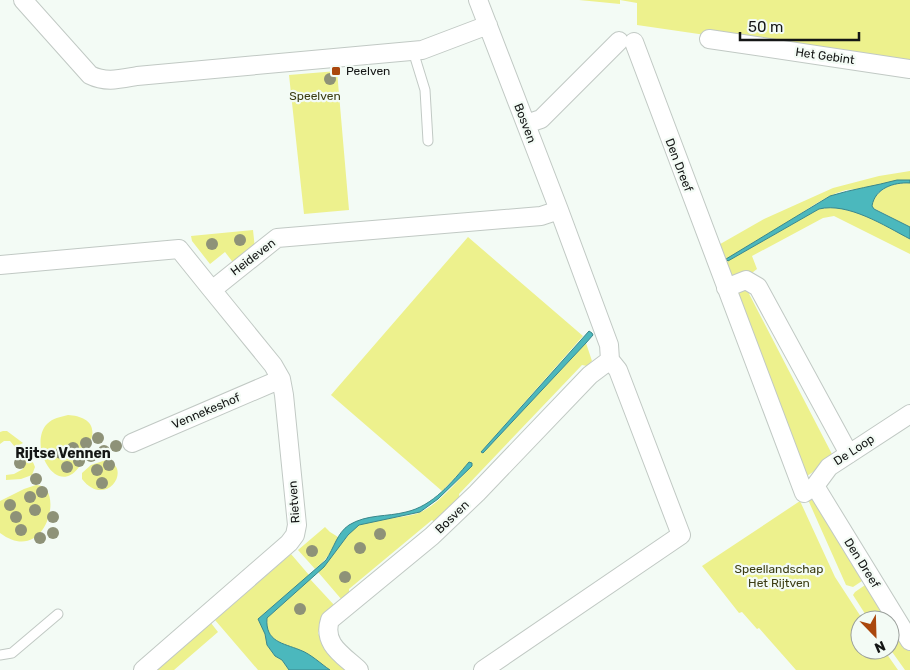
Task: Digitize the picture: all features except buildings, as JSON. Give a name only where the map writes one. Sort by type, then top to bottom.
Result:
[{"type":"street","points":[[23,0],[90,75],[99,79],[109,80],[422,50],[488,25]]},
{"type":"street","name":"Bosven","points":[[478,0],[609,345],[610,360],[618,370],[680,535],[483,670]]},
{"type":"street","name":"Het Gebint","points":[[709,40],[910,69]]},
{"type":"street","name":"Den Dreef","points":[[526,124],[540,119],[626,42],[810,489],[910,641]]},
{"type":"street","name":"Heideven","points":[[212,290],[277,238],[541,216],[559,210]]},
{"type":"street","points":[[0,265],[179,249],[212,290]]},
{"type":"street","points":[[726,288],[746,280],[758,287],[849,454]]},
{"type":"street","name":"Rietven","points":[[144,670],[289,543],[297,525],[281,379],[273,365],[212,290]]},
{"type":"street","name":"Bosven","points":[[359,670],[332,645],[327,629],[330,620],[432,536],[477,493],[590,375],[610,360]]},
{"type":"street","name":"Vennekeshof","points":[[132,444],[281,379]]},
{"type":"street","name":"De Loop","points":[[810,489],[829,467],[910,414]]},
{"type":"lane","points":[[413,51],[425,90],[428,141]]},
{"type":"lane","points":[[0,655],[12,653],[58,614]]},
{"type":"green space","points":[[579,0],[620,0],[620,4]]},
{"type":"green space","points":[[620,0],[910,0],[910,65],[637,25],[637,3]]},
{"type":"green space","name":"Speelven","points":[[337,71],[349,210],[304,214],[289,75]]},
{"type":"green space","points":[[910,171],[910,180],[846,190],[828,197],[747,246],[728,261],[819,209],[830,208],[854,212],[910,239],[910,254],[834,216],[823,218],[752,256],[757,269],[748,276],[731,280],[715,247],[764,219],[833,188],[879,176]]},
{"type":"green space","points":[[910,183],[910,227],[873,208],[871,204],[874,198],[882,190],[892,185]]},
{"type":"green space","points":[[253,230],[255,249],[235,265],[225,252],[210,264],[192,241],[191,236]]},
{"type":"green space","points":[[468,237],[583,336],[481,452],[483,453],[586,343],[592,361],[587,366],[582,365],[459,494],[460,501],[437,524],[432,520],[349,589],[349,595],[342,600],[318,572],[351,532],[361,524],[375,520],[408,516],[421,512],[442,497],[472,466],[469,463],[442,491],[331,395]]},
{"type":"green space","points":[[744,284],[834,458],[803,480],[732,290]]},
{"type":"green space","points":[[68,415],[87,421],[92,429],[92,434],[82,463],[71,475],[61,476],[52,471],[45,461],[41,448],[41,435],[49,422]]},
{"type":"green space","points":[[7,431],[23,443],[15,447],[10,441],[4,441],[0,444],[0,432]]},
{"type":"green space","points":[[27,448],[35,467],[32,475],[21,479],[6,480],[6,475],[14,474],[23,469],[23,459],[19,452]]},
{"type":"green space","points":[[106,460],[114,464],[117,470],[114,484],[100,490],[91,487],[82,479],[82,473],[91,465]]},
{"type":"green space","points":[[36,485],[45,488],[50,497],[47,522],[40,533],[30,540],[16,541],[0,533],[0,501]]},
{"type":"green space","points":[[815,498],[865,579],[853,587],[846,585],[809,502]]},
{"type":"green space","name":"Speellandschap Het Rijtven","points":[[800,501],[835,577],[856,610],[850,610],[850,660],[891,660],[898,670],[796,670],[759,628],[757,629],[742,612],[739,613],[702,566]]},
{"type":"green space","points":[[325,527],[338,537],[329,555],[315,569],[298,550]]},
{"type":"green space","points":[[291,554],[309,575],[258,619],[265,633],[267,645],[289,670],[258,670],[215,620]]},
{"type":"green space","points":[[310,579],[335,606],[322,620],[318,633],[325,647],[350,670],[330,670],[301,650],[277,641],[271,636],[266,627],[267,618]]},
{"type":"green space","points":[[868,583],[885,610],[863,610],[853,595]]},
{"type":"green space","points":[[211,623],[218,632],[174,670],[157,670]]},
{"type":"green space","points":[[900,635],[910,651],[910,670],[905,670],[898,660],[900,660]]},
{"type":"water","points":[[897,180],[910,180],[910,183],[886,187],[877,195],[872,206],[874,209],[910,227],[910,239],[854,212],[842,209],[819,209],[728,261],[726,259],[830,196]]},
{"type":"water","points":[[589,331],[593,335],[586,343],[483,453],[481,452]]},
{"type":"water","points":[[469,462],[472,463],[472,466],[438,499],[420,512],[359,525],[348,535],[324,567],[267,618],[267,626],[272,637],[304,652],[330,670],[289,670],[267,645],[265,634],[258,619],[326,560],[339,536],[349,525],[370,517],[399,514],[416,509],[441,492]]},
{"type":"place","name":"Peelven","points":[[336,71]]},
{"type":"district","name":"Rijtse Vennen","points":[[63,453]]}]
